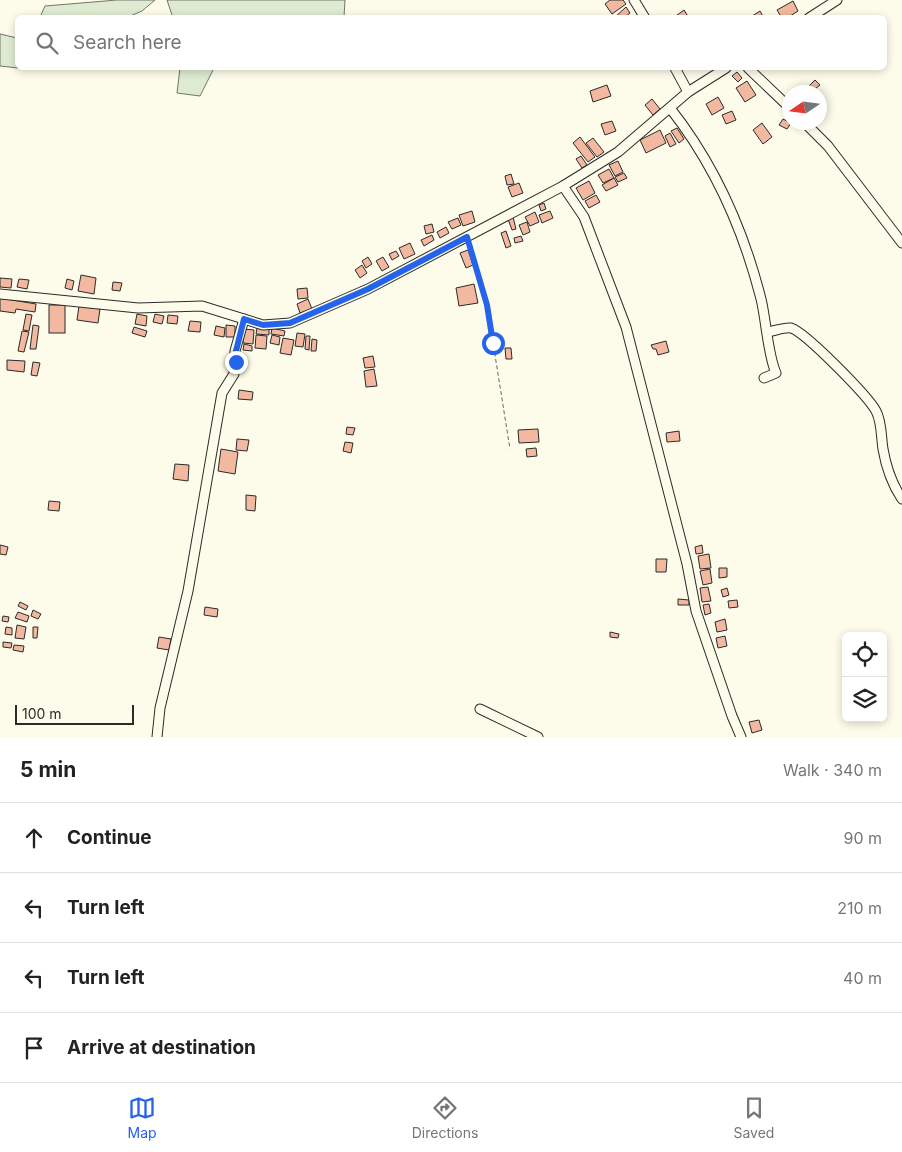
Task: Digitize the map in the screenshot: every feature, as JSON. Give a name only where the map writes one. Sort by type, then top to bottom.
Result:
[{"type":"street","points":[[634,0],[643,15]]},
{"type":"street","points":[[814,15],[837,0]]},
{"type":"street","points":[[676,70],[688,92]]},
{"type":"street","points":[[0,294],[138,308],[202,306],[263,325],[290,323],[368,289],[563,186],[618,152],[688,92],[723,70]]},
{"type":"street","points":[[750,70],[782,100]]},
{"type":"street","points":[[670,108],[688,131],[730,205],[761,299],[768,332],[776,373],[764,378]]},
{"type":"street","points":[[812,130],[828,146],[902,243]]},
{"type":"street","points":[[563,186],[584,217],[626,327],[688,564],[696,611],[741,737]]},
{"type":"street","points":[[157,737],[160,708],[188,591],[222,393],[234,374],[236,351],[244,319]]},
{"type":"street","points":[[768,332],[790,328],[800,334],[848,377],[865,396],[877,412],[883,450],[892,484],[902,499]]},
{"type":"street","points":[[480,709],[538,737]]},
{"type":"path","points":[[467,237],[487,305],[510,449]]},
{"type":"green space","points":[[117,0],[155,0],[142,11],[133,15],[41,15],[45,6]]},
{"type":"green space","points":[[167,0],[345,0],[344,15],[172,15]]},
{"type":"green space","points":[[0,34],[15,38],[15,68],[0,66]]},
{"type":"green space","points":[[180,70],[213,70],[200,96],[177,93]]},
{"type":"building","points":[[610,0],[623,0],[626,4],[612,14],[605,4]]},
{"type":"building","points":[[793,1],[798,11],[792,15],[780,15],[777,10]]},
{"type":"building","points":[[626,7],[630,13],[628,15],[617,15]]},
{"type":"building","points":[[684,10],[687,15],[677,15]]},
{"type":"building","points":[[760,11],[762,15],[754,15]]},
{"type":"building","points":[[737,72],[742,78],[738,82],[732,76]]},
{"type":"building","points":[[815,80],[820,85],[810,85]]},
{"type":"building","points":[[747,81],[756,95],[745,102],[736,88]]},
{"type":"building","points":[[607,85],[611,96],[593,102],[590,91]]},
{"type":"building","points":[[718,97],[724,108],[712,115],[706,104]]},
{"type":"building","points":[[652,99],[660,109],[653,115],[645,105]]},
{"type":"building","points":[[732,111],[736,120],[726,124],[722,115]]},
{"type":"building","points":[[612,121],[616,131],[605,135],[601,124]]},
{"type":"building","points":[[762,123],[772,137],[763,144],[753,130]]},
{"type":"building","points":[[677,128],[684,139],[679,143],[671,131]]},
{"type":"building","points":[[660,130],[666,143],[646,153],[640,140]]},
{"type":"building","points":[[670,133],[676,144],[670,147],[665,136]]},
{"type":"building","points":[[580,137],[595,157],[588,162],[573,143]]},
{"type":"building","points":[[593,138],[604,152],[597,157],[586,143]]},
{"type":"building","points":[[581,156],[587,165],[582,168],[576,159]]},
{"type":"building","points":[[618,161],[623,172],[615,176],[609,165]]},
{"type":"building","points":[[609,169],[614,178],[603,183],[598,175]]},
{"type":"building","points":[[624,173],[627,178],[618,182],[615,177]]},
{"type":"building","points":[[511,174],[514,184],[507,185],[505,176]]},
{"type":"building","points":[[614,178],[618,185],[606,191],[602,185]]},
{"type":"building","points":[[589,181],[595,193],[583,200],[576,188]]},
{"type":"building","points":[[519,183],[523,193],[512,197],[508,187]]},
{"type":"building","points":[[596,195],[600,202],[589,208],[585,201]]},
{"type":"building","points":[[544,203],[546,209],[541,211],[539,205]]},
{"type":"building","points":[[472,211],[475,222],[463,226],[459,215]]},
{"type":"building","points":[[550,211],[553,218],[542,223],[539,215]]},
{"type":"building","points":[[535,212],[539,222],[530,226],[525,217]]},
{"type":"building","points":[[513,217],[516,229],[512,230],[508,219]]},
{"type":"building","points":[[458,218],[461,225],[452,229],[448,222]]},
{"type":"building","points":[[527,222],[530,232],[523,235],[519,225]]},
{"type":"building","points":[[432,224],[434,232],[426,234],[424,226]]},
{"type":"building","points":[[446,227],[449,233],[440,238],[437,232]]},
{"type":"building","points":[[506,231],[511,246],[506,248],[501,233]]},
{"type":"building","points":[[432,235],[434,240],[424,246],[421,240]]},
{"type":"building","points":[[521,236],[523,241],[515,243],[514,238]]},
{"type":"building","points":[[410,243],[415,254],[404,259],[399,248]]},
{"type":"building","points":[[468,250],[473,265],[466,268],[460,253]]},
{"type":"building","points":[[396,251],[399,256],[392,260],[389,254]]},
{"type":"building","points":[[368,257],[372,264],[366,268],[362,261]]},
{"type":"building","points":[[383,257],[389,267],[382,271],[376,261]]},
{"type":"building","points":[[362,265],[367,273],[360,278],[355,270]]},
{"type":"building","points":[[81,275],[96,278],[94,294],[78,291]]},
{"type":"building","points":[[0,278],[12,279],[11,288],[0,287]]},
{"type":"building","points":[[19,279],[29,280],[27,289],[17,287]]},
{"type":"building","points":[[67,279],[74,281],[72,290],[65,288]]},
{"type":"building","points":[[113,282],[122,283],[120,291],[112,290]]},
{"type":"building","points":[[474,284],[478,303],[459,306],[456,288]]},
{"type":"building","points":[[307,288],[308,298],[298,299],[297,289]]},
{"type":"building","points":[[0,298],[36,304],[35,312],[16,309],[15,313],[0,311]]},
{"type":"building","points":[[308,299],[312,309],[300,313],[297,304]]},
{"type":"building","points":[[49,305],[65,305],[65,333],[49,333]]},
{"type":"building","points":[[79,306],[100,309],[98,323],[77,320]]},
{"type":"building","points":[[26,314],[32,315],[29,331],[23,330]]},
{"type":"building","points":[[137,314],[147,316],[146,326],[135,324]]},
{"type":"building","points":[[155,314],[164,316],[162,324],[153,322]]},
{"type":"building","points":[[168,315],[178,316],[177,324],[167,323]]},
{"type":"building","points":[[190,321],[201,322],[200,332],[188,331]]},
{"type":"building","points":[[33,325],[39,326],[36,349],[30,349]]},
{"type":"building","points":[[226,325],[235,326],[235,337],[226,337]]},
{"type":"building","points":[[216,326],[225,328],[224,337],[214,335]]},
{"type":"building","points":[[134,327],[147,331],[145,337],[132,333]]},
{"type":"building","points":[[257,328],[269,329],[269,335],[256,334]]},
{"type":"building","points":[[272,328],[285,331],[284,336],[271,334]]},
{"type":"building","points":[[244,329],[254,330],[253,344],[243,343]]},
{"type":"building","points":[[22,331],[29,332],[24,352],[18,351]]},
{"type":"building","points":[[297,333],[305,334],[303,347],[295,346]]},
{"type":"building","points":[[256,335],[267,336],[266,349],[255,348]]},
{"type":"building","points":[[272,335],[280,337],[279,345],[270,343]]},
{"type":"building","points":[[306,336],[310,336],[309,350],[305,349]]},
{"type":"building","points":[[283,338],[294,340],[291,355],[280,353]]},
{"type":"building","points":[[312,339],[317,340],[316,351],[311,351]]},
{"type":"building","points":[[666,341],[669,352],[658,355],[656,349],[653,349],[651,345]]},
{"type":"building","points":[[244,344],[252,346],[252,351],[243,350]]},
{"type":"building","points":[[505,348],[511,348],[512,359],[506,359]]},
{"type":"building","points":[[373,356],[375,367],[365,368],[363,358]]},
{"type":"building","points":[[7,360],[25,361],[24,372],[7,370]]},
{"type":"building","points":[[33,362],[40,363],[37,376],[31,375]]},
{"type":"building","points":[[374,369],[377,386],[366,387],[364,371]]},
{"type":"building","points":[[239,390],[253,392],[252,400],[238,399]]},
{"type":"building","points":[[347,427],[355,428],[353,435],[346,434]]},
{"type":"building","points":[[538,429],[539,442],[519,443],[518,430]]},
{"type":"building","points":[[679,431],[680,441],[667,442],[666,433]]},
{"type":"building","points":[[237,439],[249,440],[247,451],[236,450]]},
{"type":"building","points":[[345,442],[353,443],[351,453],[343,451]]},
{"type":"building","points":[[536,448],[537,456],[527,457],[526,449]]},
{"type":"building","points":[[221,449],[238,452],[235,474],[218,471]]},
{"type":"building","points":[[175,464],[189,465],[188,481],[173,479]]},
{"type":"building","points":[[246,495],[256,496],[255,511],[246,510]]},
{"type":"building","points":[[49,501],[60,502],[59,511],[48,510]]},
{"type":"building","points":[[0,545],[8,547],[6,555],[0,554]]},
{"type":"building","points":[[702,545],[703,553],[696,554],[695,547]]},
{"type":"building","points":[[709,554],[711,568],[700,569],[698,556]]},
{"type":"building","points":[[656,559],[667,559],[666,572],[656,572]]},
{"type":"building","points":[[719,568],[727,568],[727,577],[719,578]]},
{"type":"building","points":[[710,569],[712,583],[703,585],[700,571]]},
{"type":"building","points":[[708,587],[711,601],[702,602],[700,588]]},
{"type":"building","points":[[727,588],[729,595],[723,597],[721,590]]},
{"type":"building","points":[[678,599],[689,600],[689,605],[678,605]]},
{"type":"building","points":[[737,600],[738,607],[729,608],[728,601]]},
{"type":"building","points":[[20,602],[28,606],[26,610],[18,606]]},
{"type":"building","points":[[709,604],[711,613],[705,615],[703,605]]},
{"type":"building","points":[[205,607],[218,609],[217,617],[204,615]]},
{"type":"building","points":[[33,610],[41,614],[38,619],[31,616]]},
{"type":"building","points":[[18,612],[29,616],[27,622],[15,618]]},
{"type":"building","points":[[3,616],[9,617],[8,622],[2,621]]},
{"type":"building","points":[[725,619],[727,630],[717,632],[715,622]]},
{"type":"building","points":[[17,625],[26,627],[24,639],[15,638]]},
{"type":"building","points":[[6,627],[12,628],[12,635],[5,634]]},
{"type":"building","points":[[33,627],[38,627],[37,638],[33,638]]},
{"type":"building","points":[[610,632],[619,634],[618,638],[610,637]]},
{"type":"building","points":[[725,636],[727,646],[718,648],[716,638]]},
{"type":"building","points":[[159,637],[171,639],[169,650],[157,648]]},
{"type":"building","points":[[3,642],[12,643],[11,648],[3,647]]},
{"type":"building","points":[[14,645],[24,646],[23,652],[13,650]]},
{"type":"building","points":[[759,720],[762,730],[752,733],[749,722]]},
{"type":"route","points":[[236,362],[236,351],[244,319],[263,325],[290,323],[368,289],[467,237],[476,262],[487,305],[493,343]]}]
